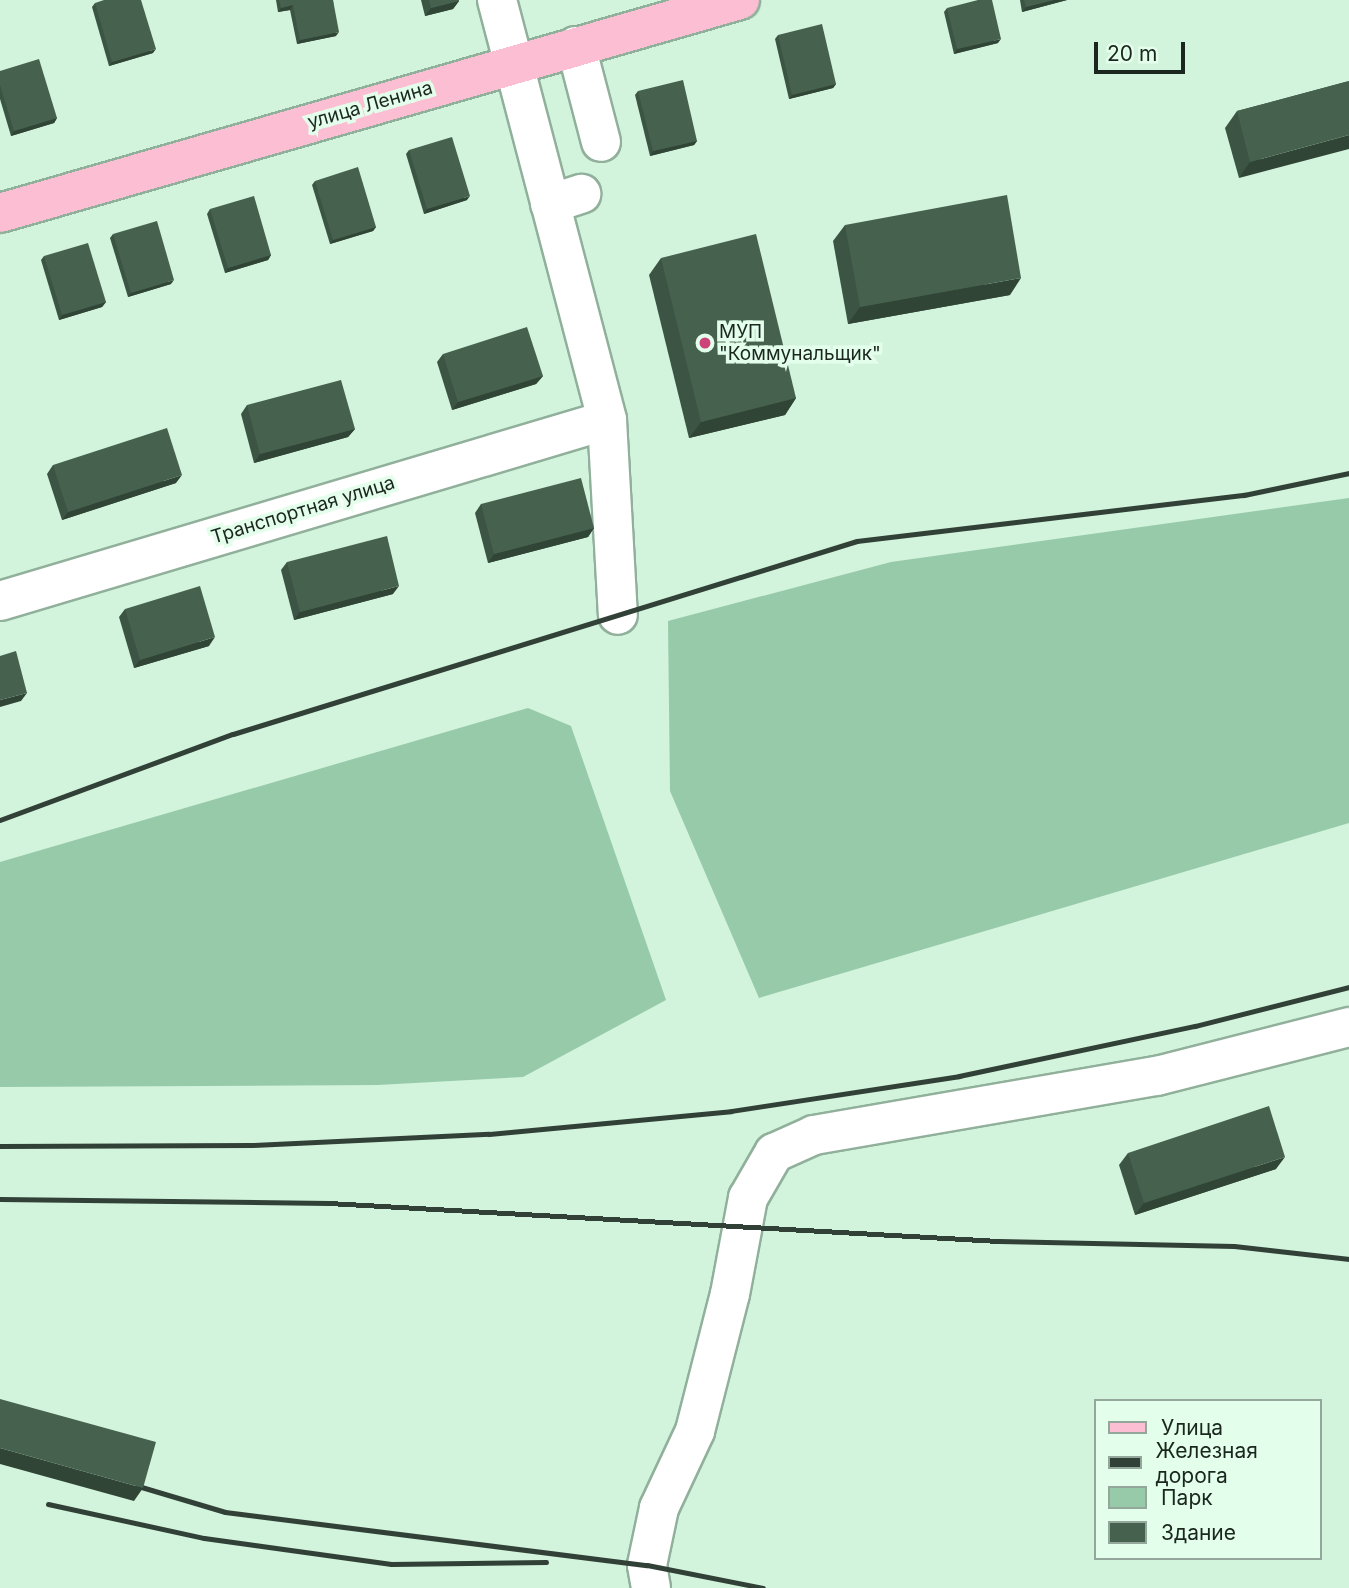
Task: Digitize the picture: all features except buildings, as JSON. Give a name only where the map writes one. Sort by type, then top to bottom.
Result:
[{"type":"main road","name":"улица Ленина","points":[[0,213],[740,0]]},
{"type":"street","points":[[498,0],[514,64],[565,199],[607,420],[618,615]]},
{"type":"street","points":[[576,46],[601,142]]},
{"type":"street","name":"Транспортная улица","points":[[0,601],[607,420]]},
{"type":"street","points":[[651,1588],[647,1565],[659,1508],[695,1431],[730,1294],[748,1198],[774,1153],[814,1135],[1157,1076],[1349,1027]]},
{"type":"green space","points":[[1349,498],[1349,823],[759,998],[670,791],[668,621],[891,562]]},
{"type":"green space","points":[[528,708],[571,726],[666,1000],[523,1077],[378,1085],[0,1087],[0,862]]},
{"type":"railway","points":[[0,820],[233,734],[857,541],[1244,495],[1349,473]]},
{"type":"railway","points":[[0,1146],[252,1145],[489,1134],[731,1111],[959,1076],[1195,1026],[1349,987]]},
{"type":"railway","points":[[0,1199],[329,1203],[999,1241],[1234,1246],[1349,1259]]},
{"type":"railway","points":[[138,1486],[225,1512],[647,1565],[763,1588]]},
{"type":"railway","points":[[48,1504],[204,1538],[391,1564],[546,1562]]},
{"type":"place","name":"МУП \"Коммунальщик\"","points":[[705,343]]}]
